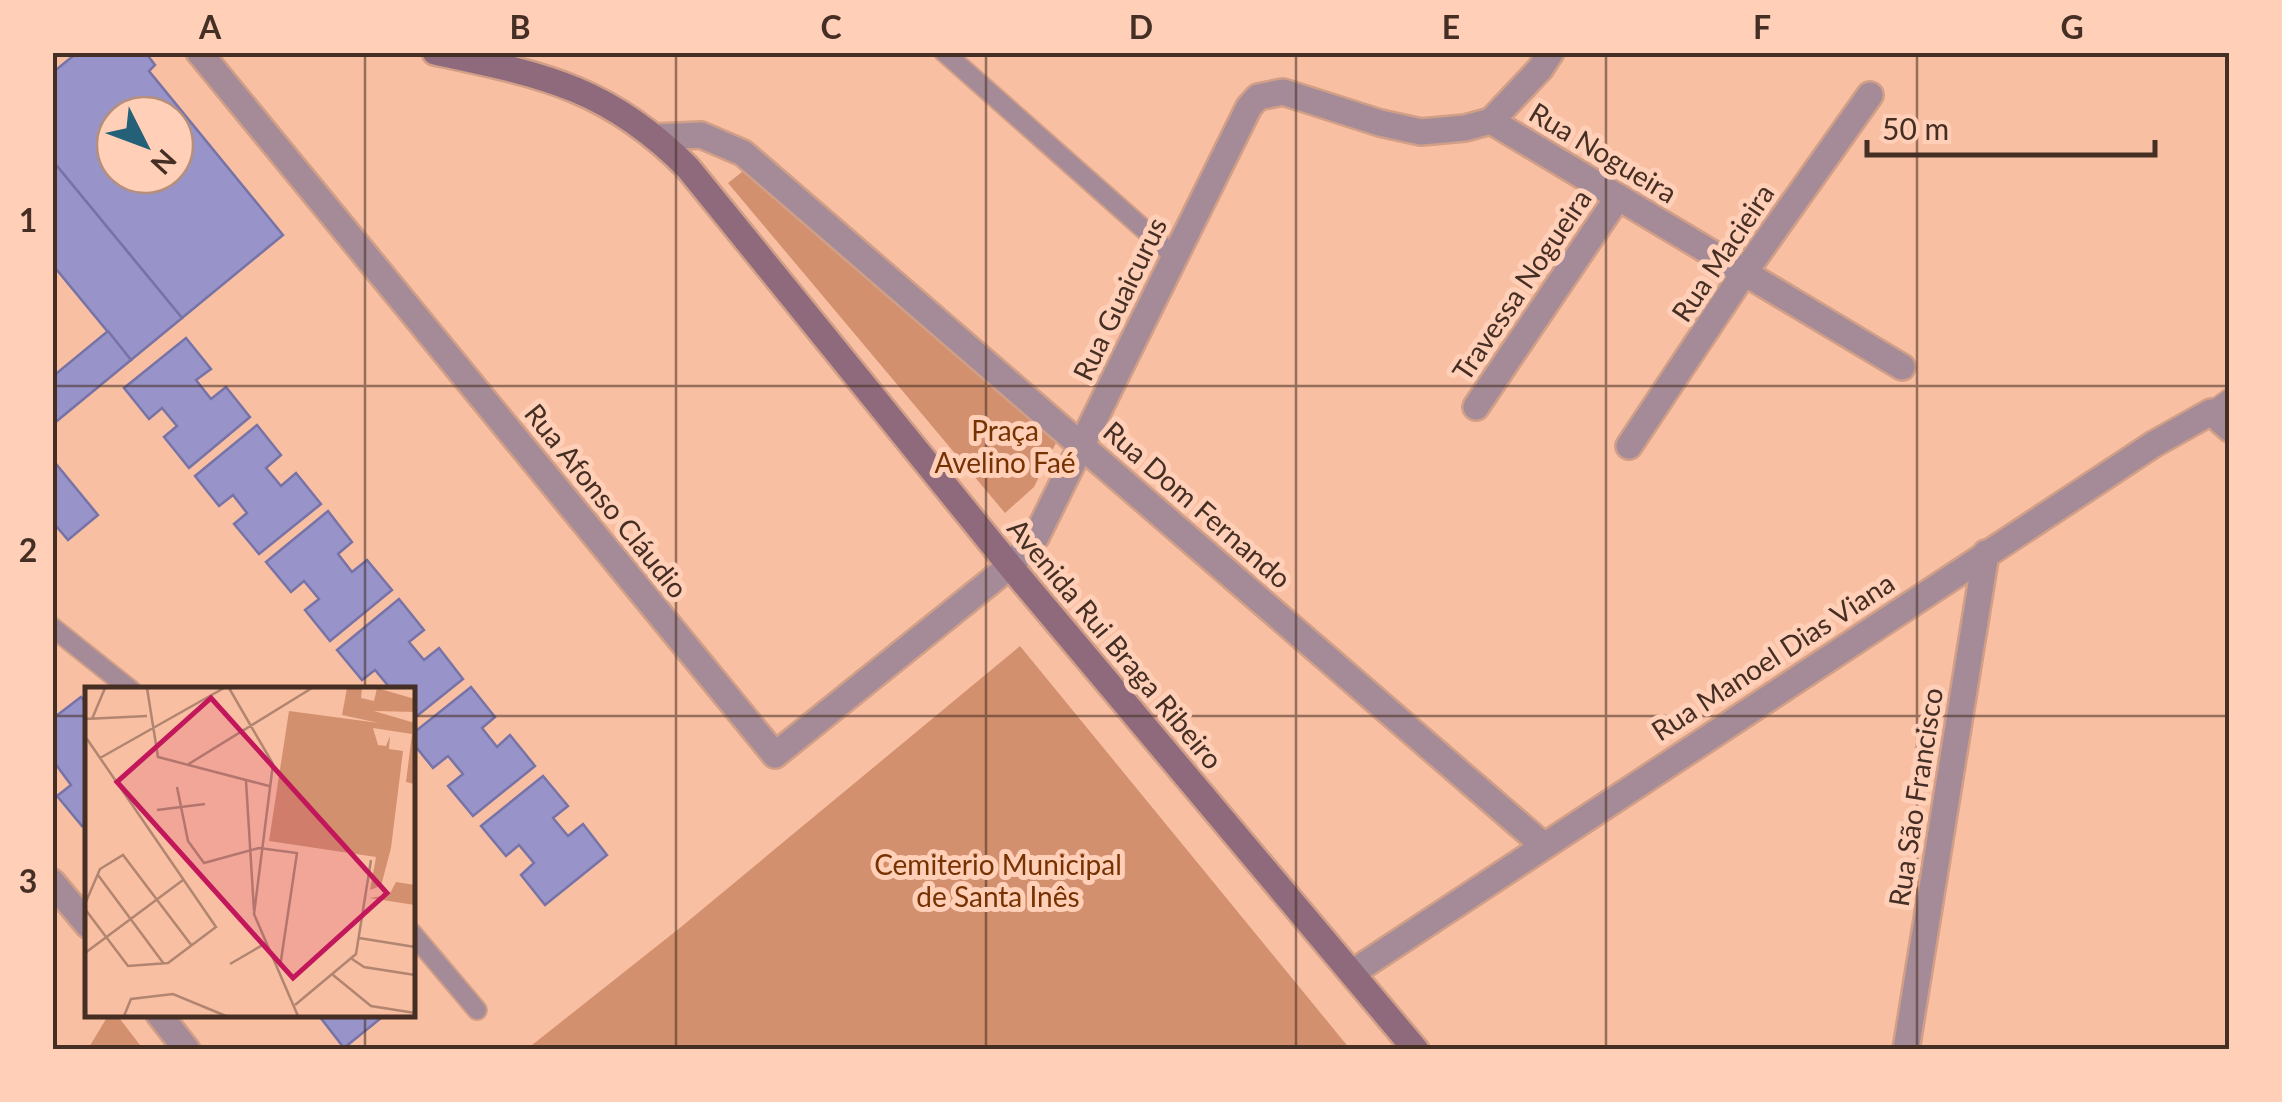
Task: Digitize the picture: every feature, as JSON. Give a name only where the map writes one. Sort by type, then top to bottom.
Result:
[{"type":"main road","name":"Avenida Rui Braga Ribeiro","points":[[435,52],[556,80],[618,110],[656,136],[703,185],[1010,566],[1416,1050]]},
{"type":"street","name":"Rua Afonso Cláudio","points":[[199,52],[775,755],[1010,566]]},
{"type":"street","points":[[1491,121],[1551,52]]},
{"type":"street","name":"Rua Nogueira","points":[[1249,107],[1258,96],[1282,92],[1421,132],[1491,121],[1902,367]]},
{"type":"street","name":"Rua Macieira","points":[[1629,446],[1744,272],[1870,95]]},
{"type":"street","name":"Rua Guaicurus","points":[[1010,566],[1043,526],[1249,107]]},
{"type":"street","name":"Rua Dom Fernando","points":[[656,136],[700,135],[743,153],[1544,845]]},
{"type":"street","name":"Travessa Nogueira","points":[[1476,407],[1618,197]]},
{"type":"street","name":"Rua Manoel Dias Viana","points":[[1352,974],[2154,444],[2223,413]]},
{"type":"street","name":"Rua São Francisco","points":[[1906,1050],[1986,553]]},
{"type":"street","points":[[52,882],[85,922]]},
{"type":"street","points":[[161,1017],[187,1050]]},
{"type":"lane","points":[[944,52],[1173,255]]},
{"type":"lane","points":[[52,627],[127,687]]},
{"type":"lane","points":[[415,937],[477,1010]]},
{"type":"green space","name":"Praça Avelino Faé","points":[[747,168],[1058,439],[1034,487],[1005,513],[728,183]]},
{"type":"green space","name":"Cemiterio Municipal de Santa Inês","points":[[1020,646],[1350,1049],[527,1049],[681,927]]},
{"type":"green space","points":[[107,1017],[119,1017],[143,1049],[88,1049]]},
{"type":"building","points":[[78,52],[145,52],[155,65],[149,71],[169,95],[95,95],[95,195],[195,195],[195,127],[283,235],[182,318],[52,160],[52,73]]},
{"type":"building","points":[[52,160],[182,318],[131,360],[52,264]]},
{"type":"building","points":[[108,331],[131,360],[52,425],[52,377]]},
{"type":"building","points":[[186,338],[211,369],[196,380],[211,399],[226,387],[250,417],[189,468],[164,437],[177,426],[162,408],[149,419],[124,388]]},
{"type":"building","points":[[257,425],[281,455],[266,468],[281,486],[296,473],[321,504],[259,554],[234,524],[247,513],[233,495],[219,506],[195,476]]},
{"type":"building","points":[[52,459],[98,515],[68,540],[56,526],[52,529]]},
{"type":"building","points":[[328,511],[352,542],[338,554],[352,572],[367,560],[392,590],[330,641],[305,610],[319,599],[304,581],[291,592],[266,562]]},
{"type":"building","points":[[399,599],[424,630],[409,642],[424,660],[439,648],[463,679],[415,718],[415,687],[389,687],[375,670],[362,680],[337,650]]},
{"type":"building","points":[[471,687],[495,717],[482,728],[497,747],[510,735],[535,766],[473,816],[448,786],[463,774],[448,756],[433,768],[415,746],[415,732]]},
{"type":"building","points":[[81,697],[85,702],[82,826],[57,796],[71,785],[57,766],[52,769],[52,719]]},
{"type":"building","points":[[543,776],[568,806],[553,818],[568,836],[583,824],[607,855],[545,905],[521,875],[534,863],[519,845],[506,856],[481,826]]},
{"type":"building","points":[[320,1017],[382,1017],[344,1048]]}]
